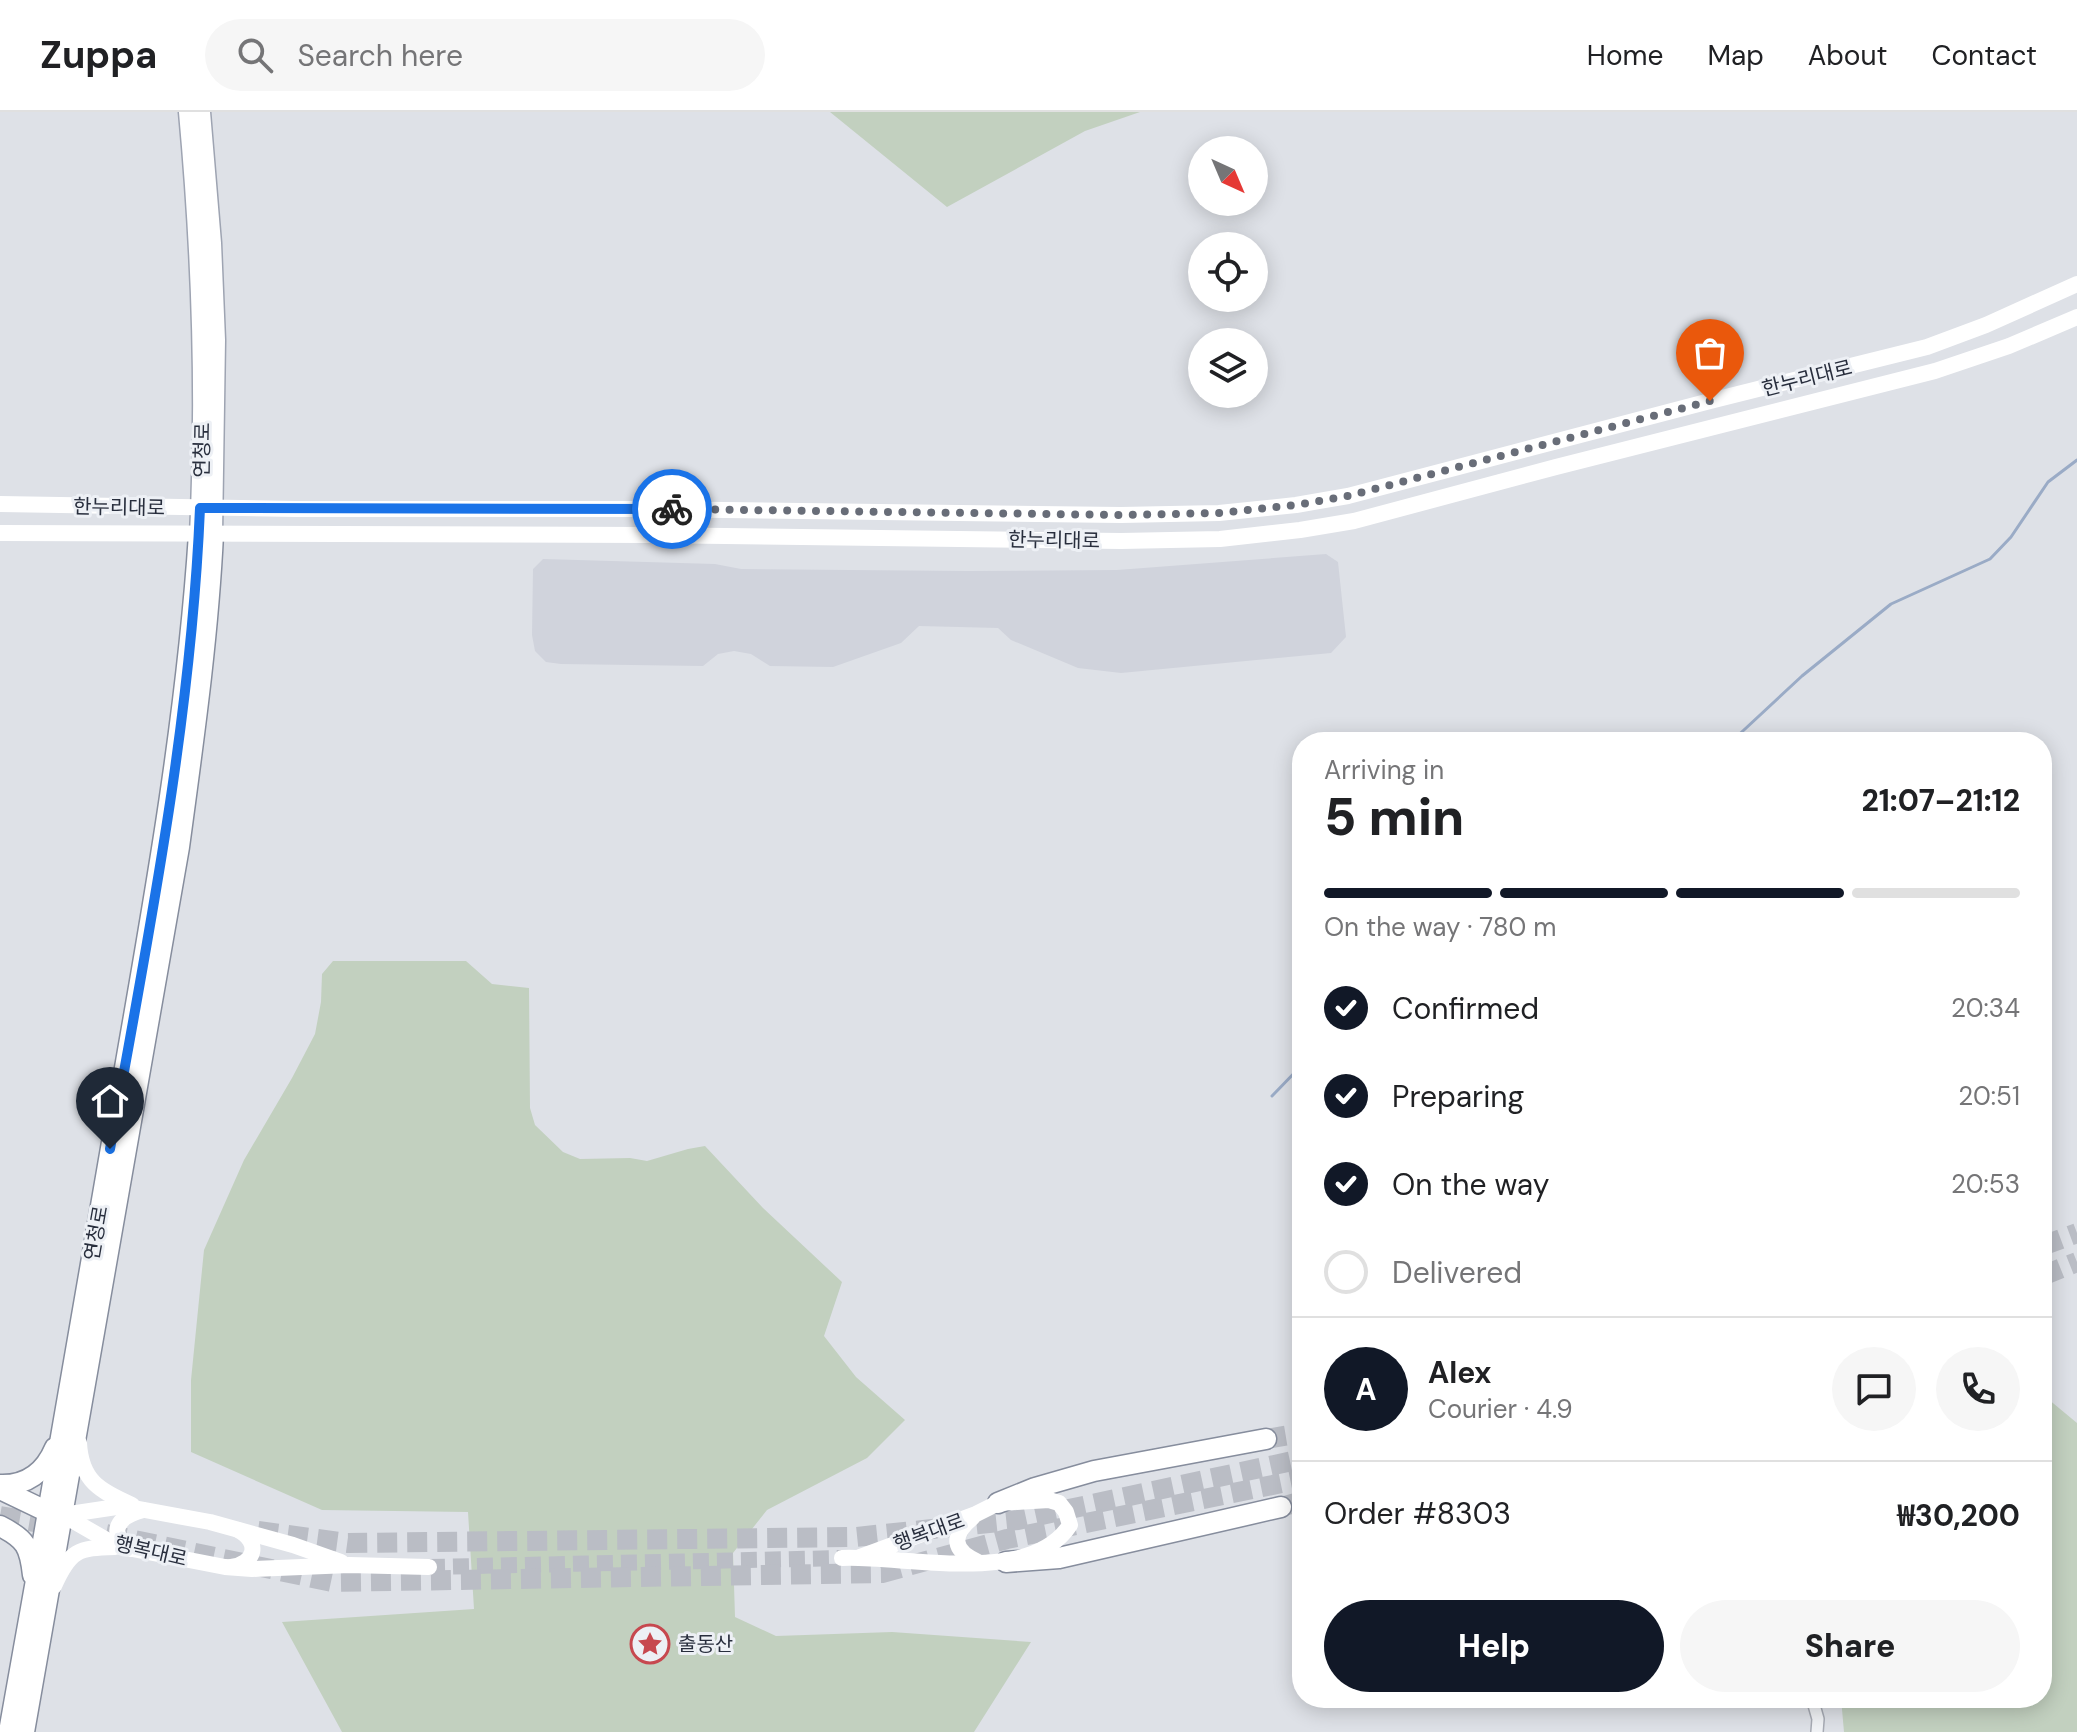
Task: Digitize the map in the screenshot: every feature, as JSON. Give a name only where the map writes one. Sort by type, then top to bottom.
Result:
[{"type":"highway","name":"연청로","points":[[24,1732],[41,1597],[164,843],[206,534]]},
{"type":"highway","points":[[0,1487],[26,1482],[44,1469],[70,1428]]},
{"type":"highway","points":[[998,1503],[1035,1488],[1094,1471],[1266,1439]]},
{"type":"highway","points":[[0,1487],[56,1514]]},
{"type":"highway","points":[[1006,1562],[1059,1558],[1281,1507]]},
{"type":"highway","points":[[0,1518],[56,1514]]},
{"type":"highway","points":[[0,1526],[22,1539],[29,1550],[41,1597]]},
{"type":"highway","name":"연청로","points":[[9,1732],[41,1597]]},
{"type":"main road","name":"연청로","points":[[188,112],[209,424]]},
{"type":"main road","name":"연청로","points":[[201,112],[215,312],[206,534]]},
{"type":"street","name":"한누리대로","points":[[0,504],[1143,515],[1219,513],[1296,505],[1348,496],[1927,347],[1986,325],[2077,284]]},
{"type":"street","name":"한누리대로","points":[[0,533],[648,535],[1121,541],[1220,539],[1354,521],[1881,386],[2009,346],[2077,317]]},
{"type":"street","points":[[70,1428],[86,1472],[95,1485],[145,1510]]},
{"type":"street","name":"행복대로","points":[[842,1558],[1006,1562],[1046,1547],[1062,1537],[1070,1525],[1059,1503],[1049,1500],[998,1503],[860,1557]]},
{"type":"street","name":"행복대로","points":[[56,1514],[123,1506],[210,1522],[293,1545],[349,1565]]},
{"type":"street","points":[[126,1548],[118,1537],[118,1528],[130,1513],[145,1510]]},
{"type":"street","name":"행복대로","points":[[56,1514],[126,1548],[225,1567],[429,1567]]},
{"type":"street","points":[[976,1514],[959,1530],[957,1541],[960,1551],[979,1563]]},
{"type":"street","points":[[225,1567],[240,1565],[248,1560],[252,1552],[252,1542],[236,1529]]},
{"type":"street","points":[[41,1597],[70,1557],[85,1549],[126,1548]]},
{"type":"street","points":[[1815,1708],[1817,1732]]},
{"type":"shaded area","points":[[1326,554],[1338,562],[1346,637],[1331,653],[1121,673],[1078,668],[1011,640],[998,628],[919,626],[901,643],[833,667],[770,666],[751,654],[734,651],[718,654],[703,666],[561,664],[546,662],[535,651],[532,635],[533,569],[543,559],[715,564],[741,569],[967,571],[1117,570]]},
{"type":"green space","points":[[830,112],[1140,112],[1085,131],[947,207]]},
{"type":"green space","points":[[333,961],[466,961],[492,984],[529,988],[530,1108],[535,1125],[563,1152],[580,1159],[630,1158],[647,1161],[705,1146],[763,1208],[842,1282],[824,1336],[856,1377],[905,1420],[867,1458],[767,1510],[733,1553],[735,1617],[776,1636],[892,1632],[1031,1642],[974,1732],[342,1732],[282,1622],[474,1609],[468,1512],[322,1510],[191,1452],[191,1380],[204,1250],[244,1160],[315,1034],[322,974]]},
{"type":"green space","points":[[2052,1402],[2077,1423],[2077,1732],[1844,1732],[1842,1708],[2052,1708]]},
{"type":"waterway","points":[[1742,732],[1802,676],[1891,604],[1990,559],[2011,537],[2048,482],[2077,460]]},
{"type":"waterway","points":[[1272,1096],[1292,1075]]},
{"type":"tunnel","points":[[2052,1242],[2077,1233]]},
{"type":"tunnel","points":[[2052,1272],[2077,1262]]},
{"type":"tunnel","points":[[1266,1439],[1292,1435]]},
{"type":"tunnel","points":[[258,1531],[348,1543],[856,1537],[1018,1520],[1292,1461]]},
{"type":"tunnel","points":[[106,1534],[332,1582],[882,1573],[1007,1539],[1292,1481]]},
{"type":"tunnel","points":[[1281,1507],[1292,1504]]},
{"type":"tunnel","points":[[0,1516],[63,1527]]},
{"type":"tunnel","points":[[429,1567],[842,1558]]},
{"type":"way so far","points":[[672,509],[1121,515],[1219,513],[1296,505],[1348,496],[1710,401]]},
{"type":"place","name":"출동산","points":[[650,1644]]},
{"type":"route","points":[[110,1149],[164,843],[184,700],[200,508],[672,509]]}]
